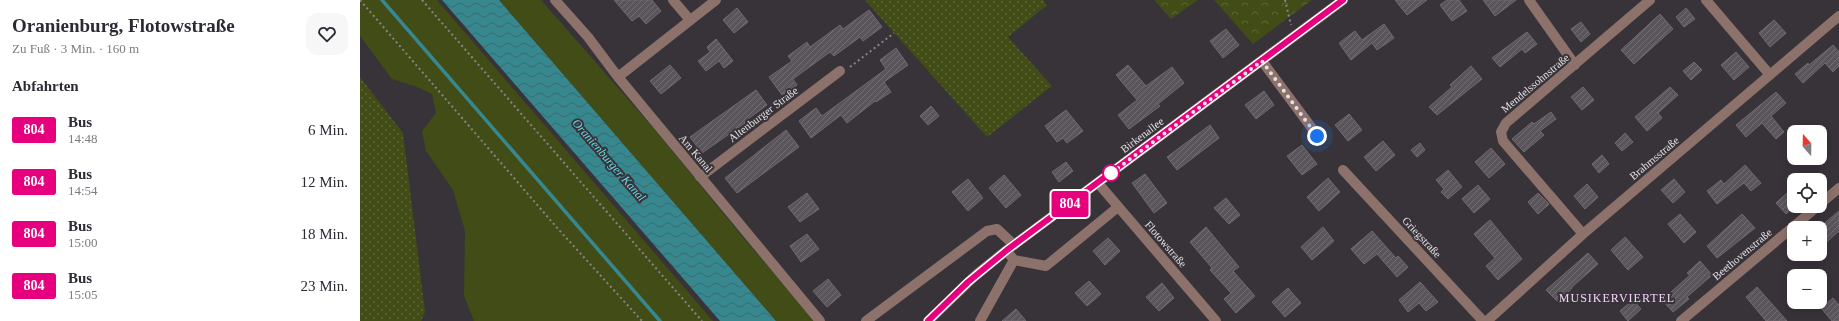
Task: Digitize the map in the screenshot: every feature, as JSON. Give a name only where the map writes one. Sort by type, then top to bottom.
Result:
[{"type":"street","name":"Am Kanal","points":[[555,0],[588,37],[618,77],[820,321]]},
{"type":"street","points":[[673,0],[690,20]]},
{"type":"street","points":[[618,77],[716,0]]},
{"type":"street","name":"Birkenallee","points":[[928,321],[977,274],[1010,248],[1343,0]]},
{"type":"street","points":[[1529,0],[1574,65]]},
{"type":"street","name":"Mendelssohnstraße","points":[[1583,234],[1503,141],[1501,132],[1506,123],[1650,0]]},
{"type":"street","points":[[1706,0],[1770,75]]},
{"type":"street","name":"Brahmsstraße","points":[[1487,321],[1583,234],[1839,16]]},
{"type":"street","points":[[1262,61],[1317,136]]},
{"type":"street","name":"Altenburger Straße","points":[[700,177],[840,71]]},
{"type":"street","name":"Griegstraße","points":[[1343,170],[1483,321]]},
{"type":"street","name":"Flotowstraße","points":[[1098,182],[1216,321]]},
{"type":"street","name":"Beethovenstraße","points":[[1827,198],[1839,188]]},
{"type":"street","points":[[1014,260],[1046,266],[1118,207]]},
{"type":"street","name":"Beethovenstraße","points":[[1681,321],[1809,213]]},
{"type":"street","points":[[866,321],[987,231],[997,229],[1010,248],[1014,260],[980,321]]},
{"type":"path","points":[[360,0],[559,230],[642,321]]},
{"type":"path","points":[[422,0],[702,321]]},
{"type":"path","points":[[1285,0],[1292,26]]},
{"type":"path","points":[[840,71],[845,70],[894,33]]},
{"type":"green space","points":[[360,0],[437,0],[713,321],[474,321],[464,296],[465,231],[453,190],[426,151],[422,131],[436,113],[432,94],[392,79],[360,36]]},
{"type":"green space","points":[[499,0],[541,0],[655,130],[741,235],[815,321],[776,321]]},
{"type":"green space","points":[[865,0],[1043,0],[1047,5],[1008,37],[1052,86],[987,137]]},
{"type":"green space","points":[[1154,0],[1198,0],[1171,19]]},
{"type":"green space","points":[[1214,0],[1312,0],[1253,44]]},
{"type":"green space","points":[[360,77],[403,133],[425,312],[421,321],[360,321]]},
{"type":"water","name":"Oranienburger Kanal","points":[[442,0],[499,0],[776,321],[720,321]]},
{"type":"building","points":[[614,0],[652,0],[661,11],[646,24],[639,16],[632,21]]},
{"type":"building","points":[[1395,0],[1427,0],[1407,15]]},
{"type":"building","points":[[1447,0],[1459,0],[1467,11],[1452,21],[1440,5]]},
{"type":"building","points":[[1483,0],[1516,0],[1495,16]]},
{"type":"building","points":[[737,8],[748,22],[734,33],[723,20]]},
{"type":"building","points":[[1686,8],[1695,19],[1684,27],[1676,17]]},
{"type":"building","points":[[869,10],[882,27],[863,41],[860,37],[834,56],[830,52],[793,79],[797,85],[782,95],[769,77],[792,61],[788,56],[807,42],[810,47],[840,25],[843,29]]},
{"type":"building","points":[[1660,14],[1673,29],[1634,64],[1621,50]]},
{"type":"building","points":[[1774,20],[1786,33],[1770,47],[1759,33]]},
{"type":"building","points":[[1581,22],[1590,34],[1581,42],[1571,29]]},
{"type":"building","points":[[1384,24],[1394,38],[1377,50],[1372,43],[1351,60],[1339,43],[1355,31],[1362,40]]},
{"type":"building","points":[[1226,29],[1239,45],[1223,58],[1210,41]]},
{"type":"building","points":[[1527,32],[1537,44],[1525,53],[1522,49],[1500,67],[1492,58]]},
{"type":"building","points":[[716,39],[733,61],[724,68],[719,61],[706,71],[698,61],[710,52],[707,47]]},
{"type":"building","points":[[1833,45],[1839,52],[1839,66],[1833,72],[1825,63],[1803,83],[1795,74],[1808,63],[1809,65]]},
{"type":"building","points":[[896,48],[908,65],[884,82],[891,92],[876,102],[875,101],[847,123],[841,115],[811,138],[799,121],[816,108],[822,116],[886,69],[880,60]]},
{"type":"building","points":[[1736,52],[1749,67],[1734,80],[1721,65]]},
{"type":"building","points":[[1694,62],[1702,70],[1691,80],[1683,71]]},
{"type":"building","points":[[670,65],[681,78],[661,94],[650,81]]},
{"type":"building","points":[[1128,65],[1146,86],[1172,67],[1184,83],[1158,104],[1160,106],[1129,129],[1118,115],[1137,100],[1116,75]]},
{"type":"building","points":[[1471,66],[1482,79],[1437,115],[1429,107],[1452,87],[1450,85]]},
{"type":"building","points":[[1583,87],[1594,100],[1582,110],[1571,97]]},
{"type":"building","points":[[1670,87],[1678,95],[1658,113],[1662,118],[1647,131],[1635,117]]},
{"type":"building","points":[[756,90],[767,105],[744,122],[745,123],[702,153],[690,137]]},
{"type":"building","points":[[1264,91],[1274,105],[1256,119],[1245,105]]},
{"type":"building","points":[[1776,92],[1786,103],[1771,116],[1784,132],[1776,139],[1762,123],[1746,137],[1736,125]]},
{"type":"building","points":[[931,106],[939,116],[928,125],[920,116]]},
{"type":"building","points":[[1066,110],[1083,131],[1067,143],[1063,138],[1057,142],[1045,126]]},
{"type":"building","points":[[1551,112],[1556,119],[1540,131],[1544,135],[1524,152],[1512,139],[1532,122],[1534,124]]},
{"type":"building","points":[[1349,114],[1362,130],[1348,141],[1335,125]]},
{"type":"building","points":[[1210,125],[1219,138],[1177,170],[1167,157]]},
{"type":"building","points":[[786,130],[799,147],[737,193],[725,178]]},
{"type":"building","points":[[1625,133],[1633,142],[1622,151],[1615,143]]},
{"type":"building","points":[[1383,141],[1395,155],[1376,171],[1364,157]]},
{"type":"building","points":[[1420,143],[1425,150],[1417,157],[1411,150]]},
{"type":"building","points":[[1302,145],[1317,164],[1302,175],[1287,156]]},
{"type":"building","points":[[1491,148],[1505,164],[1489,178],[1475,162]]},
{"type":"building","points":[[1602,155],[1609,164],[1599,173],[1592,164]]},
{"type":"building","points":[[1066,162],[1073,171],[1059,182],[1052,172]]},
{"type":"building","points":[[1745,165],[1761,183],[1751,191],[1744,183],[1717,204],[1707,191],[1721,180],[1724,184]]},
{"type":"building","points":[[1448,170],[1462,187],[1448,199],[1441,192],[1444,189],[1436,180]]},
{"type":"building","points":[[1145,174],[1167,203],[1154,213],[1132,183]]},
{"type":"building","points":[[1004,175],[1021,195],[1006,208],[989,188]]},
{"type":"building","points":[[1328,178],[1340,192],[1319,211],[1307,197]]},
{"type":"building","points":[[968,179],[983,198],[968,211],[952,192]]},
{"type":"building","points":[[1674,179],[1685,192],[1673,203],[1661,190]]},
{"type":"building","points":[[1587,184],[1598,197],[1585,209],[1574,196]]},
{"type":"building","points":[[1478,185],[1490,199],[1474,213],[1462,199]]},
{"type":"building","points":[[807,193],[819,209],[800,222],[788,207]]},
{"type":"building","points":[[1538,193],[1549,204],[1538,214],[1528,202]]},
{"type":"building","points":[[1787,193],[1787,213],[1786,214],[1776,203]]},
{"type":"building","points":[[1226,198],[1240,215],[1229,224],[1214,208]]},
{"type":"building","points":[[1839,211],[1839,231],[1827,242],[1827,221]]},
{"type":"building","points":[[1680,214],[1696,232],[1684,243],[1668,224]]},
{"type":"building","points":[[1742,214],[1755,228],[1717,258],[1707,246]]},
{"type":"building","points":[[1490,220],[1522,259],[1498,280],[1486,266],[1495,258],[1474,234]]},
{"type":"building","points":[[1206,227],[1239,267],[1233,271],[1255,296],[1236,313],[1224,299],[1231,293],[1210,270],[1212,268],[1190,242]]},
{"type":"building","points":[[1323,227],[1334,241],[1312,260],[1301,247]]},
{"type":"building","points":[[1372,231],[1396,258],[1398,256],[1408,267],[1397,277],[1377,254],[1364,264],[1351,249]]},
{"type":"building","points":[[807,234],[819,249],[801,262],[790,246]]},
{"type":"building","points":[[1625,237],[1643,257],[1628,270],[1611,250]]},
{"type":"building","points":[[1108,238],[1120,251],[1105,265],[1093,251]]},
{"type":"building","points":[[1588,253],[1598,264],[1572,287],[1558,302],[1546,290]]},
{"type":"building","points":[[1700,261],[1712,275],[1687,297],[1689,299],[1673,312],[1662,300],[1690,275],[1687,273]]},
{"type":"building","points":[[828,279],[841,295],[827,307],[813,291]]},
{"type":"building","points":[[1089,281],[1101,294],[1087,306],[1075,293]]},
{"type":"building","points":[[1420,282],[1438,302],[1426,311],[1419,303],[1408,312],[1399,300]]},
{"type":"building","points":[[1162,283],[1174,298],[1159,311],[1146,297]]},
{"type":"building","points":[[1757,287],[1787,321],[1766,321],[1746,297]]},
{"type":"building","points":[[1288,288],[1301,303],[1285,317],[1272,302]]},
{"type":"building","points":[[1833,298],[1839,305],[1839,321],[1832,321],[1822,309],[1827,309],[1827,303]]},
{"type":"building","points":[[1633,300],[1641,309],[1628,321],[1620,311]]},
{"type":"building","points":[[1016,309],[1026,321],[1002,321]]},
{"type":"waterway","points":[[382,0],[660,321]]},
{"type":"bus line","name":"804","points":[[928,321],[951,297],[1007,250],[1343,0]]},
{"type":"district","name":"MUSIKERVIERTEL","points":[[1617,298]]},
{"type":"route","points":[[1111,173],[1106,177],[1262,61],[1317,136]]}]
